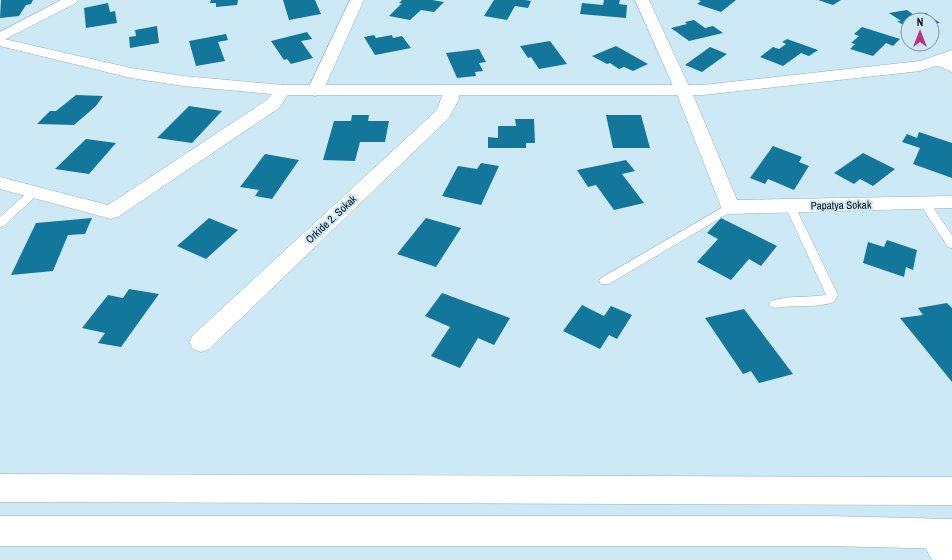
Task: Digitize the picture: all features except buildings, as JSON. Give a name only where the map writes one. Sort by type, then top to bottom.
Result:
[{"type":"street","points":[[0,38],[71,0]]},
{"type":"street","points":[[315,91],[357,0]]},
{"type":"street","points":[[642,0],[683,91],[730,207]]},
{"type":"street","points":[[0,42],[131,73],[197,83],[315,91],[683,91],[704,90],[948,61]]},
{"type":"street","points":[[0,183],[111,212],[273,104],[283,90]]},
{"type":"street","name":"Orkide 2. Sokak","points":[[201,342],[443,114],[452,99],[452,91]]},
{"type":"street","name":"Papatya Sokak","points":[[730,207],[952,202]]},
{"type":"street","points":[[0,488],[952,491]]},
{"type":"street","points":[[0,531],[829,531],[943,534],[949,560]]},
{"type":"lane","points":[[0,223],[34,192]]},
{"type":"lane","points":[[924,203],[952,244]]},
{"type":"lane","points":[[775,304],[781,302],[823,301],[830,299],[832,295],[790,206]]},
{"type":"lane","points":[[605,282],[730,207]]}]
